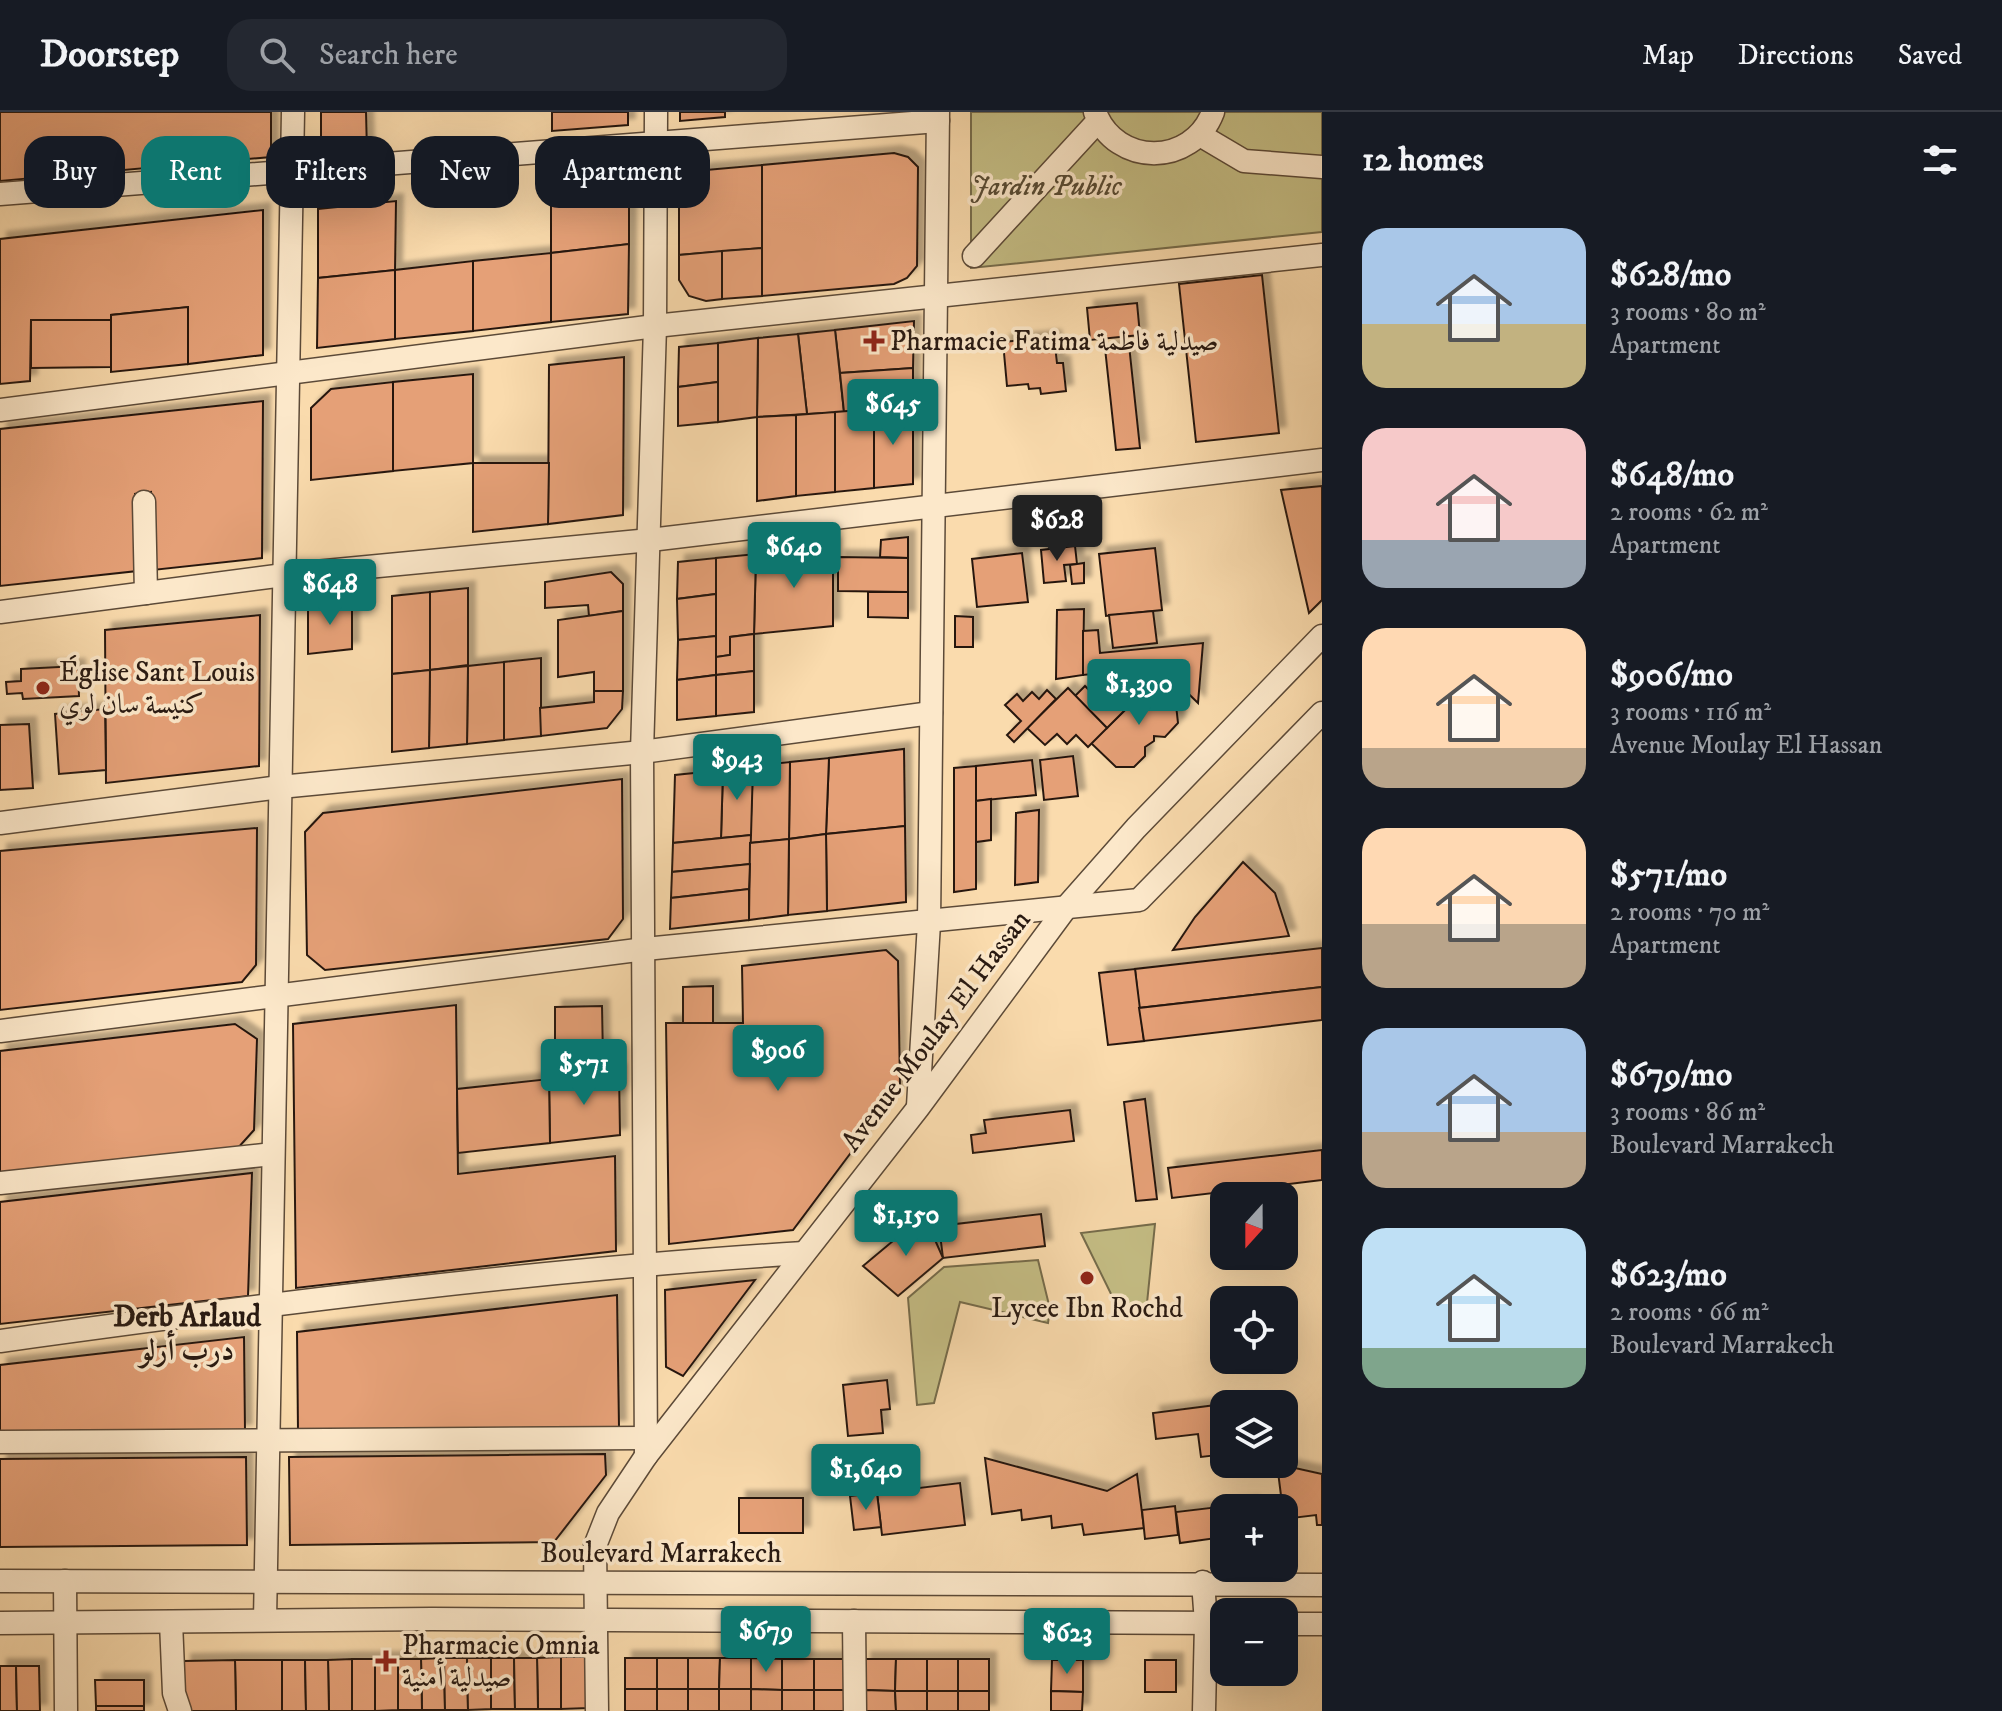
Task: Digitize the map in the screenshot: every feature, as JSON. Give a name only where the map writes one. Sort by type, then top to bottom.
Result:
[{"type":"street","points":[[292,136],[293,112]]},
{"type":"street","points":[[656,112],[656,136]]},
{"type":"street","points":[[974,256],[1097,117],[1118,144],[1146,154],[1175,151],[1200,135],[1213,112]]},
{"type":"street","points":[[710,138],[938,117],[929,923],[918,1108]]},
{"type":"street","points":[[1200,135],[1244,161],[1322,167]]},
{"type":"street","points":[[395,163],[535,152]]},
{"type":"street","points":[[0,194],[266,173]]},
{"type":"street","points":[[265,1620],[284,575],[291,373],[291,208]]},
{"type":"street","points":[[0,1442],[267,1441],[646,1447],[642,752],[650,540],[656,208]]},
{"type":"street","points":[[0,410],[655,326],[1322,255]]},
{"type":"street","points":[[0,612],[284,575],[650,540],[1322,460]]},
{"type":"street","points":[[144,502],[146,593]]},
{"type":"street","name":"Avenue Moulay El Hassan","points":[[597,1711],[593,1583],[595,1546],[608,1513],[646,1447],[918,1108],[1068,905],[1136,828],[1322,636]]},
{"type":"street","points":[[0,823],[280,787],[642,752],[931,713]]},
{"type":"street","points":[[0,1031],[645,949],[929,923],[1068,905],[1127,903],[1149,893],[1322,713]]},
{"type":"street","points":[[0,1183],[273,1154]]},
{"type":"street","points":[[0,1341],[270,1304],[645,1263],[804,1253]]},
{"type":"street","name":"Boulevard Marrakech","points":[[0,1581],[1203,1582],[1322,1585]]},
{"type":"street","points":[[65,1581],[68,1622],[66,1711]]},
{"type":"street","points":[[1203,1582],[1210,1606]]},
{"type":"street","points":[[0,1623],[265,1620],[1210,1623]]},
{"type":"street","points":[[854,1621],[855,1711]]},
{"type":"street","points":[[171,1622],[174,1693],[180,1711]]},
{"type":"street","points":[[1298,1624],[1322,1624]]},
{"type":"street","points":[[1204,1711],[1210,1663]]},
{"type":"green space","name":"Jardin Public","points":[[971,112],[1322,112],[1322,232],[971,268]]},
{"type":"green space","points":[[1155,1224],[1147,1303],[1134,1317],[1117,1306],[1081,1233]]},
{"type":"green space","points":[[1038,1260],[1050,1309],[1048,1323],[960,1302],[934,1403],[917,1405],[908,1298],[944,1267]]},
{"type":"building","points":[[0,112],[271,112],[271,136],[266,136],[266,157],[250,159],[250,136],[141,136],[141,169],[125,170],[125,136],[24,136],[24,179],[0,181]]},
{"type":"building","points":[[321,112],[366,112],[367,136],[321,136]]},
{"type":"building","points":[[552,112],[628,112],[628,125],[552,131]]},
{"type":"building","points":[[680,112],[725,112],[725,117],[680,121]]},
{"type":"building","points":[[894,153],[908,157],[918,167],[917,266],[907,278],[894,284],[762,296],[762,165]]},
{"type":"building","points":[[762,165],[762,248],[679,255],[679,208],[710,208],[710,170]]},
{"type":"building","points":[[396,201],[395,270],[318,278],[318,209],[395,208]]},
{"type":"building","points":[[551,208],[629,208],[629,244],[551,253]]},
{"type":"building","points":[[263,210],[263,355],[188,364],[188,307],[111,315],[111,320],[31,320],[30,381],[0,384],[0,239]]},
{"type":"building","points":[[629,244],[628,314],[551,322],[551,253]]},
{"type":"building","points":[[762,248],[762,296],[722,299],[722,251]]},
{"type":"building","points":[[722,251],[722,299],[706,301],[689,296],[679,280],[679,255]]},
{"type":"building","points":[[551,253],[551,322],[473,331],[473,261]]},
{"type":"building","points":[[473,261],[473,331],[395,339],[395,270]]},
{"type":"building","points":[[395,270],[395,339],[317,348],[318,278]]},
{"type":"building","points":[[1262,275],[1279,433],[1196,442],[1179,284]]},
{"type":"building","points":[[1137,303],[1140,335],[1090,340],[1087,308]]},
{"type":"building","points":[[188,307],[188,364],[111,372],[111,315]]},
{"type":"building","points":[[31,320],[111,320],[111,367],[31,368]]},
{"type":"building","points":[[914,321],[913,368],[840,373],[835,330]]},
{"type":"building","points":[[835,330],[844,412],[807,414],[798,334]]},
{"type":"building","points":[[798,334],[807,414],[757,417],[758,338]]},
{"type":"building","points":[[1054,337],[1057,363],[1063,363],[1066,391],[1041,394],[1040,388],[1029,389],[1028,384],[1007,386],[1003,342]]},
{"type":"building","points":[[758,338],[757,417],[718,422],[718,343]]},
{"type":"building","points":[[718,343],[718,382],[678,387],[679,347]]},
{"type":"building","points":[[1129,345],[1140,448],[1116,450],[1105,348]]},
{"type":"building","points":[[624,357],[623,515],[548,524],[549,365]]},
{"type":"building","points":[[913,368],[913,407],[844,412],[840,373]]},
{"type":"building","points":[[473,374],[473,463],[393,471],[393,382]]},
{"type":"building","points":[[393,382],[393,471],[311,480],[311,408],[331,389]]},
{"type":"building","points":[[718,382],[718,422],[678,426],[678,387]]},
{"type":"building","points":[[263,401],[262,558],[153,570],[151,492],[135,494],[137,571],[0,586],[0,429]]},
{"type":"building","points":[[913,407],[913,484],[874,488],[874,409]]},
{"type":"building","points":[[874,409],[874,488],[835,492],[835,412]]},
{"type":"building","points":[[835,412],[835,492],[796,496],[796,415]]},
{"type":"building","points":[[796,415],[796,496],[757,501],[757,417]]},
{"type":"building","points":[[473,463],[549,463],[548,524],[473,532]]},
{"type":"building","points":[[1322,486],[1322,600],[1309,613],[1281,490]]},
{"type":"building","points":[[908,537],[908,558],[880,557],[881,540]]},
{"type":"building","points":[[833,545],[833,626],[754,634],[756,553]]},
{"type":"building","points":[[1075,546],[1077,564],[1064,565],[1066,581],[1044,583],[1041,550]]},
{"type":"building","points":[[1155,548],[1162,610],[1106,616],[1099,554]]},
{"type":"building","points":[[1022,553],[1028,602],[977,607],[972,559]]},
{"type":"building","points":[[756,554],[754,634],[730,637],[730,655],[716,657],[716,558]]},
{"type":"building","points":[[838,557],[908,558],[908,592],[838,591]]},
{"type":"building","points":[[716,558],[716,594],[677,599],[678,562]]},
{"type":"building","points":[[1084,563],[1084,583],[1072,584],[1070,565]]},
{"type":"building","points":[[611,572],[623,584],[623,611],[589,616],[588,605],[545,608],[545,582]]},
{"type":"building","points":[[468,588],[468,665],[430,670],[430,592]]},
{"type":"building","points":[[430,592],[430,670],[392,674],[392,596]]},
{"type":"building","points":[[868,592],[908,592],[908,618],[868,617]]},
{"type":"building","points":[[716,594],[716,636],[678,640],[677,599]]},
{"type":"building","points":[[352,600],[352,649],[308,654],[308,604]]},
{"type":"building","points":[[1084,609],[1083,675],[1056,679],[1057,610]]},
{"type":"building","points":[[623,611],[623,691],[594,691],[594,672],[558,677],[558,620]]},
{"type":"building","points":[[1153,611],[1157,643],[1113,648],[1109,615]]},
{"type":"building","points":[[260,615],[259,766],[106,783],[105,630]]},
{"type":"building","points":[[955,616],[973,617],[973,647],[955,647]]},
{"type":"building","points":[[1098,630],[1100,653],[1203,643],[1198,703],[1161,667],[1083,675],[1083,631]]},
{"type":"building","points":[[754,634],[754,671],[716,675],[716,657],[730,655],[730,637]]},
{"type":"building","points":[[716,636],[716,675],[677,680],[678,640]]},
{"type":"building","points":[[541,658],[541,736],[504,740],[504,662]]},
{"type":"building","points":[[504,662],[504,740],[467,744],[468,666]]},
{"type":"building","name":"Église Sant Louis كنيسة سان لوي","points":[[78,666],[79,696],[23,699],[22,693],[7,694],[6,682],[21,681],[21,669]]},
{"type":"building","points":[[468,666],[467,744],[429,748],[430,670]]},
{"type":"building","points":[[430,670],[429,748],[392,752],[392,674]]},
{"type":"building","points":[[754,671],[754,712],[716,716],[716,675]]},
{"type":"building","points":[[716,675],[716,716],[677,720],[677,680]]},
{"type":"building","points":[[1157,679],[1175,696],[1178,723],[1165,737],[1154,736],[1154,741],[1145,747],[1145,756],[1134,767],[1116,767],[1091,743]]},
{"type":"building","points":[[1139,680],[1147,688],[1107,728],[1075,696],[1085,686],[1093,694],[1102,685],[1111,693],[1121,682],[1129,690]]},
{"type":"building","points":[[1068,688],[1107,728],[1088,747],[1076,735],[1067,744],[1057,734],[1045,745],[1027,728]]},
{"type":"building","points":[[1047,690],[1056,699],[1014,742],[1007,735],[1021,721],[1005,705],[1017,694],[1023,701],[1032,692],[1039,699]]},
{"type":"building","points":[[594,691],[623,691],[622,709],[607,728],[541,736],[540,708],[594,702]]},
{"type":"building","points":[[105,709],[106,770],[59,774],[55,714]]},
{"type":"building","points":[[29,724],[33,788],[0,790],[0,725]]},
{"type":"building","points":[[904,749],[905,826],[826,834],[829,758]]},
{"type":"building","points":[[1073,756],[1078,796],[1044,800],[1040,760]]},
{"type":"building","points":[[829,758],[826,834],[789,839],[790,762]]},
{"type":"building","points":[[1032,760],[1036,795],[976,801],[976,766]]},
{"type":"building","points":[[790,762],[789,839],[750,843],[753,766]]},
{"type":"building","points":[[753,766],[751,835],[721,838],[723,770]]},
{"type":"building","points":[[976,766],[976,889],[954,892],[954,768]]},
{"type":"building","points":[[723,770],[721,838],[673,843],[675,775]]},
{"type":"building","points":[[622,779],[623,919],[608,939],[325,970],[307,955],[305,832],[323,813]]},
{"type":"building","points":[[991,799],[991,840],[976,842],[976,801]]},
{"type":"building","points":[[1039,810],[1038,882],[1015,885],[1016,813]]},
{"type":"building","points":[[905,826],[906,902],[827,911],[826,834]]},
{"type":"building","points":[[257,828],[256,965],[242,982],[0,1010],[0,851]]},
{"type":"building","points":[[826,834],[827,911],[788,915],[789,839]]},
{"type":"building","points":[[751,835],[750,864],[672,872],[673,843]]},
{"type":"building","points":[[789,839],[788,915],[749,920],[750,843]]},
{"type":"building","points":[[1243,862],[1275,893],[1289,936],[1173,950],[1195,917]]},
{"type":"building","points":[[750,864],[749,889],[671,898],[672,872]]},
{"type":"building","points":[[749,889],[749,920],[670,929],[671,898]]},
{"type":"building","points":[[1322,948],[1322,987],[1139,1008],[1135,969]]},
{"type":"building","points":[[886,950],[898,961],[900,1087],[793,1230],[669,1244],[666,1023],[743,1023],[742,966]]},
{"type":"building","points":[[1135,969],[1144,1041],[1108,1045],[1099,973]]},
{"type":"building","points":[[713,986],[713,1023],[683,1023],[683,987]]},
{"type":"building","points":[[1322,987],[1322,1020],[1144,1041],[1139,1008]]},
{"type":"building","points":[[456,1005],[458,1174],[615,1156],[616,1251],[296,1288],[293,1024]]},
{"type":"building","points":[[602,1006],[603,1058],[555,1058],[555,1007]]},
{"type":"building","points":[[235,1024],[257,1039],[254,1130],[237,1149],[0,1176],[0,1051]]},
{"type":"building","points":[[619,1071],[620,1135],[550,1143],[549,1079]]},
{"type":"building","points":[[549,1079],[550,1143],[458,1153],[457,1089]]},
{"type":"building","points":[[1145,1099],[1157,1199],[1136,1201],[1124,1102]]},
{"type":"building","points":[[1070,1110],[1074,1141],[973,1153],[971,1135],[986,1133],[984,1120]]},
{"type":"building","points":[[1322,1150],[1322,1180],[1298,1183],[1210,1182],[1210,1193],[1172,1198],[1168,1168]]},
{"type":"building","points":[[252,1173],[248,1296],[0,1324],[0,1202]]},
{"type":"building","points":[[1041,1214],[1045,1246],[943,1258],[939,1226]]},
{"type":"building","points":[[924,1215],[943,1258],[898,1296],[863,1266]]},
{"type":"building","points":[[755,1280],[683,1376],[666,1367],[665,1290]]},
{"type":"building","points":[[617,1295],[619,1427],[298,1430],[297,1332]]},
{"type":"building","points":[[244,1337],[245,1431],[0,1433],[0,1365]]},
{"type":"building","points":[[887,1380],[890,1409],[881,1410],[883,1433],[848,1436],[843,1385]]},
{"type":"building","points":[[1210,1406],[1210,1456],[1201,1457],[1198,1434],[1156,1439],[1153,1413]]},
{"type":"building","points":[[605,1454],[606,1475],[554,1542],[290,1545],[289,1457]]},
{"type":"building","points":[[246,1457],[247,1545],[0,1547],[0,1459]]},
{"type":"building","points":[[985,1458],[1107,1491],[1137,1474],[1144,1528],[1084,1535],[1082,1524],[1052,1528],[1051,1516],[1022,1520],[1021,1510],[992,1514]]},
{"type":"building","points":[[1298,1469],[1322,1474],[1322,1525],[1317,1525],[1316,1515],[1298,1517],[1298,1494],[1281,1494],[1279,1478],[1298,1478]]},
{"type":"building","points":[[960,1483],[965,1525],[882,1535],[877,1493]]},
{"type":"building","points":[[877,1493],[881,1527],[854,1530],[850,1496]]},
{"type":"building","points":[[739,1498],[803,1498],[803,1533],[739,1533]]},
{"type":"building","points":[[1175,1506],[1178,1535],[1145,1539],[1142,1510]]},
{"type":"building","points":[[1210,1508],[1210,1539],[1180,1543],[1176,1512]]},
{"type":"building","points":[[561,1657],[561,1709],[538,1709],[537,1658]]},
{"type":"building","points":[[561,1657],[589,1657],[589,1708],[561,1709]]},
{"type":"building","points":[[444,1658],[445,1710],[422,1710],[421,1659]]},
{"type":"building","points":[[444,1658],[467,1658],[468,1710],[445,1710]]},
{"type":"building","points":[[467,1658],[491,1658],[491,1709],[468,1710]]},
{"type":"building","points":[[491,1658],[514,1658],[515,1709],[491,1709]]},
{"type":"building","points":[[514,1658],[537,1658],[538,1709],[515,1709]]},
{"type":"building","points":[[625,1658],[657,1658],[657,1689],[625,1689]]},
{"type":"building","points":[[657,1658],[688,1658],[688,1689],[657,1689]]},
{"type":"building","points":[[688,1658],[720,1658],[719,1689],[688,1689]]},
{"type":"building","points":[[720,1658],[751,1658],[751,1689],[719,1689]]},
{"type":"building","points":[[751,1658],[782,1659],[782,1690],[751,1689]]},
{"type":"building","points":[[352,1659],[352,1711],[329,1711],[328,1660]]},
{"type":"building","points":[[352,1659],[375,1659],[375,1711],[352,1711]]},
{"type":"building","points":[[375,1659],[398,1659],[398,1710],[375,1711]]},
{"type":"building","points":[[398,1659],[421,1659],[422,1710],[398,1710]]},
{"type":"building","points":[[782,1659],[814,1659],[814,1690],[782,1690]]},
{"type":"building","points":[[814,1659],[845,1659],[845,1690],[814,1690]]},
{"type":"building","points":[[864,1659],[896,1659],[895,1691],[864,1690]]},
{"type":"building","points":[[896,1659],[927,1659],[927,1691],[895,1691]]},
{"type":"building","points":[[927,1659],[958,1659],[958,1691],[927,1691]]},
{"type":"building","points":[[958,1659],[989,1659],[989,1691],[958,1691]]},
{"type":"building","points":[[235,1660],[282,1660],[282,1711],[236,1711]]},
{"type":"building","points":[[235,1660],[236,1711],[184,1711],[184,1661]]},
{"type":"building","points":[[282,1660],[305,1660],[306,1711],[282,1711]]},
{"type":"building","points":[[305,1660],[328,1660],[329,1711],[306,1711]]},
{"type":"building","points":[[1052,1660],[1083,1660],[1083,1692],[1051,1691]]},
{"type":"building","points":[[1145,1660],[1176,1660],[1176,1692],[1145,1692]]},
{"type":"building","points":[[0,1666],[16,1666],[17,1711],[0,1711]]},
{"type":"building","points":[[16,1666],[39,1666],[40,1711],[17,1711]]},
{"type":"building","points":[[95,1680],[144,1680],[144,1706],[96,1706]]},
{"type":"building","points":[[625,1689],[657,1689],[657,1711],[625,1711]]},
{"type":"building","points":[[657,1689],[688,1689],[688,1711],[657,1711]]},
{"type":"building","points":[[688,1689],[719,1689],[719,1711],[688,1711]]},
{"type":"building","points":[[719,1689],[751,1689],[751,1711],[719,1711]]},
{"type":"building","points":[[751,1689],[782,1690],[782,1711],[751,1711]]},
{"type":"building","points":[[782,1690],[814,1690],[814,1711],[782,1711]]},
{"type":"building","points":[[814,1690],[845,1690],[845,1711],[814,1711]]},
{"type":"building","points":[[864,1690],[895,1691],[896,1711],[864,1711]]},
{"type":"building","points":[[895,1691],[927,1691],[927,1711],[896,1711]]},
{"type":"building","points":[[927,1691],[958,1691],[958,1711],[927,1711]]},
{"type":"building","points":[[958,1691],[989,1691],[989,1711],[958,1711]]},
{"type":"building","points":[[1051,1691],[1083,1692],[1082,1711],[1051,1711]]},
{"type":"building","points":[[96,1706],[144,1706],[144,1711],[96,1711]]},
{"type":"place","name":"Pharmacie Fatima صيدلية فاطمة","points":[[874,341]]},
{"type":"place","name":"Église Sant Louis كنيسة سان لوي","points":[[43,688]]},
{"type":"place","name":"Lycee Ibn Rochd","points":[[1087,1278]]},
{"type":"place","name":"Pharmacie Omnia صيدلية أمنية","points":[[386,1661]]},
{"type":"district","name":"Derb Arlaud درب أرلو","points":[[187,1334]]}]
